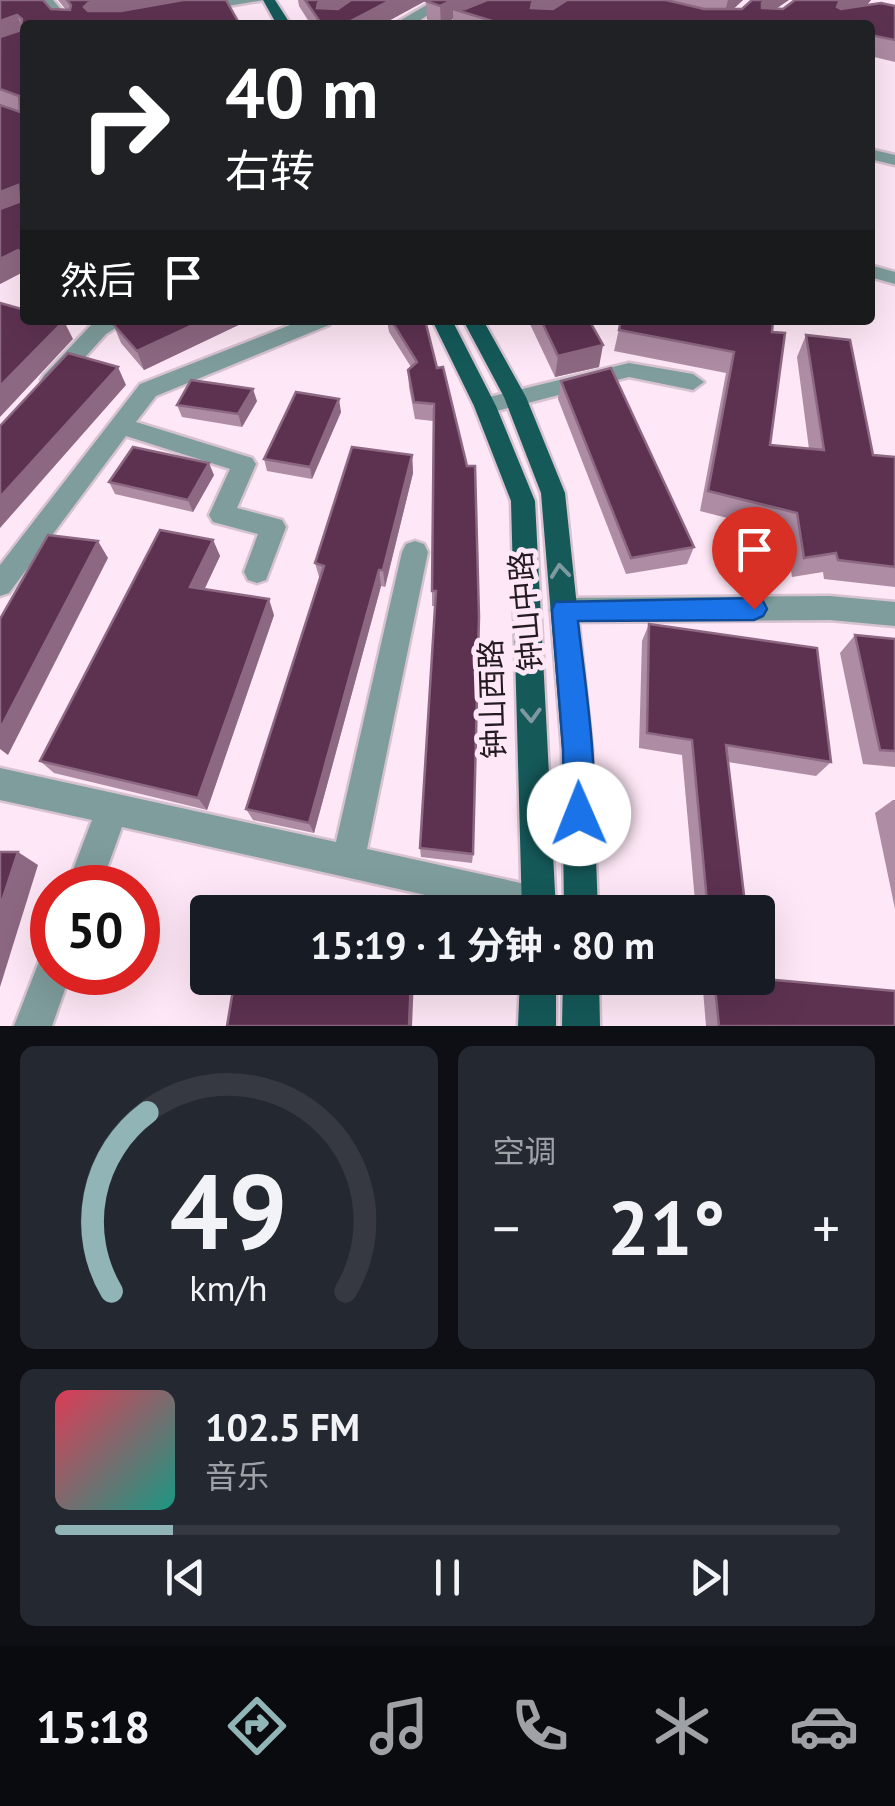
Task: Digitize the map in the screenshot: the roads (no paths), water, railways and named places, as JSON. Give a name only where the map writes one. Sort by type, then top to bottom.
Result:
[{"type":"main road","name":"钟山西路","points":[[444,325],[485,406],[523,502],[538,895]]},
{"type":"main road","name":"钟山中路","points":[[476,325],[515,398],[553,493],[577,749],[581,895]]},
{"type":"main road","points":[[537,1026],[538,995]]},
{"type":"main road","points":[[581,995],[581,1026]]},
{"type":"street","points":[[46,0],[63,20]]},
{"type":"street","points":[[188,9],[257,0]]},
{"type":"street","points":[[408,20],[444,0]]},
{"type":"street","points":[[37,396],[99,328],[106,325]]},
{"type":"street","points":[[1,583],[148,390],[310,325]]},
{"type":"street","points":[[485,406],[628,370],[694,382]]},
{"type":"street","points":[[120,426],[244,464],[222,515],[274,526],[256,572]]},
{"type":"street","points":[[348,862],[414,552]]},
{"type":"street","points":[[564,610],[830,608],[895,614]]},
{"type":"street","points":[[0,784],[485,895]]},
{"type":"street","points":[[92,865],[112,809]]},
{"type":"street","points":[[33,1026],[44,995]]}]
